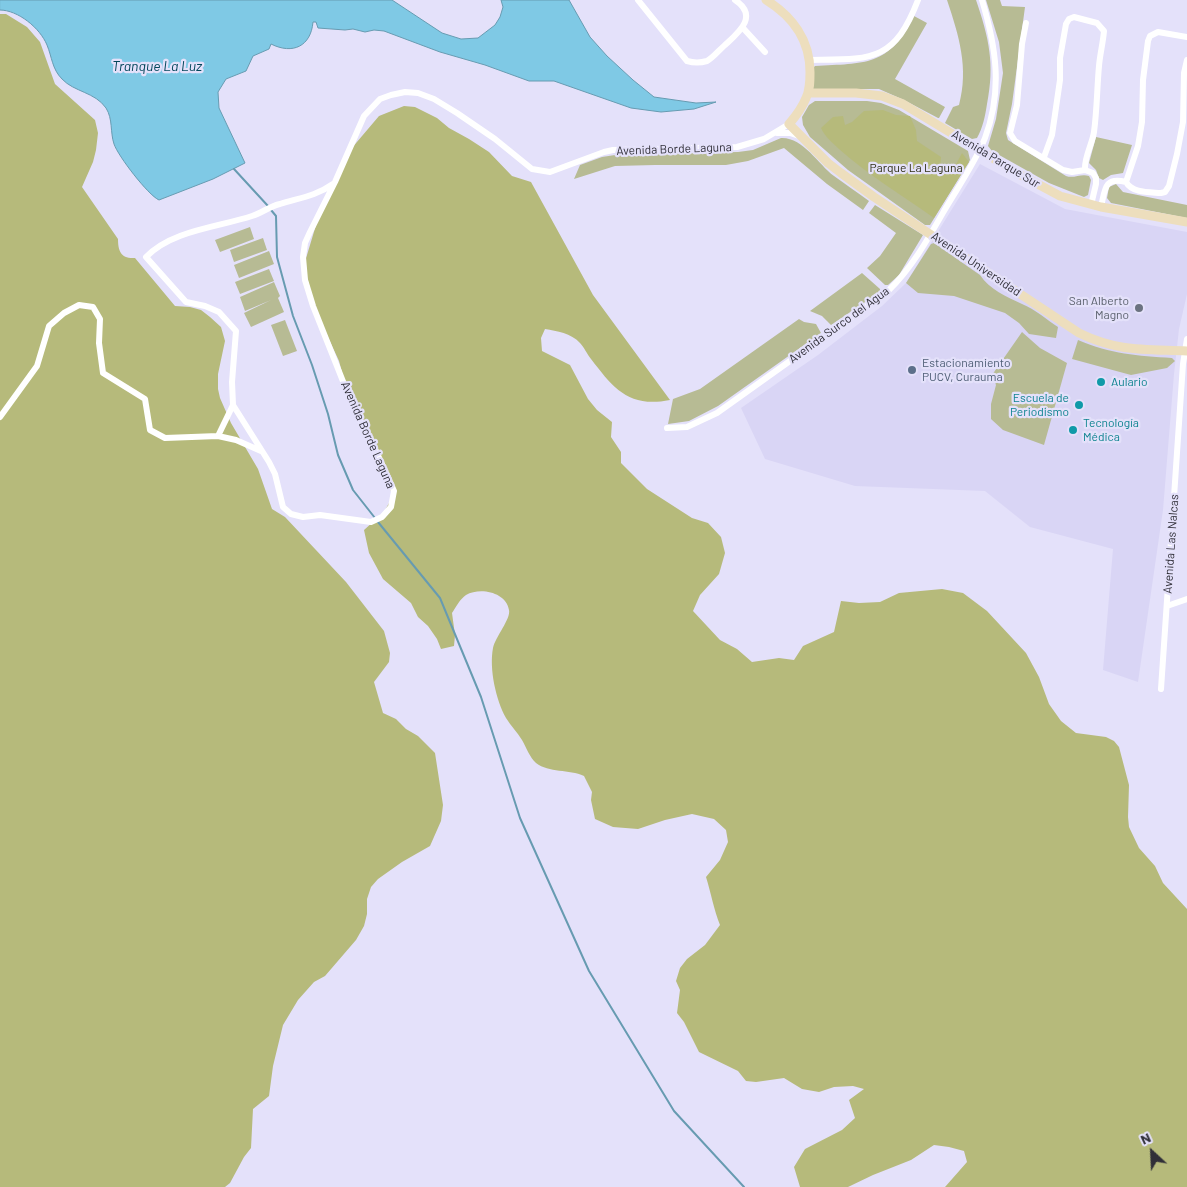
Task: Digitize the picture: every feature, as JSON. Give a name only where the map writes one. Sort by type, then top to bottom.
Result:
[{"type":"street","points":[[638,0],[688,61],[696,63],[708,60],[743,28],[746,14],[743,5],[735,0]]},
{"type":"street","name":"Avenida Borde Laguna","points":[[233,405],[269,462],[275,474],[283,507],[291,514],[303,517],[320,515],[371,522],[382,517],[391,507],[394,491],[354,409],[313,306],[305,280],[303,257],[305,243],[335,182],[364,116],[380,99],[405,92],[418,93],[434,98],[495,139],[532,169],[550,172],[613,150],[737,147],[747,145],[774,134],[789,124],[799,111],[808,93],[810,60],[805,43],[797,27],[786,14],[766,0]]},
{"type":"street","points":[[810,60],[856,59],[877,55],[894,44],[906,28],[918,0]]},
{"type":"street","name":"Avenida Surco del Agua","points":[[667,428],[687,427],[717,413],[888,291],[902,278],[980,148],[990,122],[996,85],[994,47],[982,0]]},
{"type":"street","points":[[1044,157],[1052,135],[1060,80],[1060,58],[1066,24],[1069,19],[1074,17],[1097,23],[1104,31],[1104,40],[1099,66],[1098,103],[1085,170]]},
{"type":"street","points":[[1026,23],[1022,44],[1017,106],[1010,133],[1015,141],[1063,170],[1072,172],[1085,170],[1093,173],[1096,178],[1091,205]]},
{"type":"street","points":[[743,28],[765,52]]},
{"type":"street","points":[[1126,182],[1138,146],[1142,122],[1143,80],[1150,36],[1158,32],[1187,37]]},
{"type":"street","points":[[1101,207],[1106,187],[1109,182],[1116,179],[1126,182],[1134,190],[1161,193],[1169,186],[1183,122],[1184,73],[1187,60]]},
{"type":"street","name":"Avenida Parque Sur","points":[[808,93],[856,93],[882,96],[903,104],[980,148],[1019,174],[1060,196],[1091,205],[1187,222]]},
{"type":"street","points":[[799,111],[797,122],[802,137]]},
{"type":"street","name":"Avenida Universidad","points":[[789,124],[841,173],[1068,326],[1092,339],[1111,345],[1132,349],[1186,351]]},
{"type":"street","points":[[774,134],[790,133],[802,137]]},
{"type":"street","points":[[218,436],[233,405],[232,382],[236,331],[219,312],[205,306],[186,302],[146,257],[185,233],[255,216],[278,204],[313,196],[335,182]]},
{"type":"street","points":[[0,417],[37,366],[49,326],[64,313],[79,305],[93,307],[100,319],[99,343],[103,373],[145,399],[150,430],[165,438],[218,436],[236,440],[262,452]]},
{"type":"street","name":"Avenida Las Nalcas","points":[[1161,689],[1187,339]]},
{"type":"street","points":[[1167,606],[1187,599]]},
{"type":"shaded area","points":[[980,164],[1065,209],[1187,232],[1187,294],[1179,329],[1163,510],[1138,682],[1103,670],[1113,549],[1030,527],[985,491],[855,486],[765,459],[741,408],[818,355],[882,306],[906,283]]},
{"type":"green space","points":[[947,0],[976,0],[987,39],[990,64],[989,90],[982,126],[977,138],[972,139],[945,123],[953,107],[959,105],[963,78],[959,39]]},
{"type":"green space","points":[[986,0],[1000,0],[1002,6],[1025,7],[1012,104],[1006,133],[1008,140],[1066,176],[1089,176],[1091,180],[1088,195],[1084,197],[1049,183],[992,151],[988,146],[996,119],[1003,73],[999,42]]},
{"type":"green space","points":[[0,14],[6,14],[27,27],[40,42],[55,84],[95,120],[98,133],[96,150],[82,187],[118,239],[123,256],[135,258],[175,306],[201,310],[221,327],[225,341],[218,374],[220,398],[231,423],[258,469],[272,509],[285,517],[346,582],[384,631],[390,653],[389,662],[374,682],[383,713],[396,719],[406,729],[418,736],[435,753],[443,805],[441,821],[430,846],[402,862],[378,879],[371,887],[367,899],[367,914],[364,926],[356,940],[325,976],[314,982],[298,1000],[283,1025],[273,1066],[269,1096],[253,1109],[251,1148],[230,1183],[225,1187],[0,1187]]},
{"type":"green space","points":[[914,16],[927,23],[895,79],[945,107],[939,118],[879,89],[813,89],[813,68],[815,66],[848,64],[874,59],[895,45],[905,33]]},
{"type":"green space","name":"Parque La Laguna","points":[[815,101],[867,101],[881,103],[899,110],[968,151],[970,160],[930,225],[925,225],[848,170],[810,137],[803,125],[802,117],[809,105]]},
{"type":"green space","points":[[404,106],[415,107],[437,118],[449,128],[489,152],[512,176],[531,182],[593,295],[670,400],[644,401],[624,394],[607,379],[576,340],[564,333],[545,329],[541,338],[542,351],[570,365],[588,399],[597,410],[612,422],[611,437],[621,452],[621,463],[647,489],[692,518],[708,523],[721,537],[725,553],[719,574],[700,595],[693,611],[720,640],[737,649],[752,662],[779,658],[794,660],[803,646],[834,632],[841,601],[859,603],[880,602],[899,593],[942,589],[963,593],[987,611],[1026,653],[1039,677],[1049,704],[1061,721],[1076,733],[1106,737],[1114,741],[1119,747],[1129,785],[1129,827],[1139,848],[1155,866],[1163,883],[1187,909],[1187,1187],[945,1187],[967,1162],[964,1151],[934,1145],[911,1160],[848,1187],[800,1187],[794,1167],[805,1149],[842,1130],[855,1118],[849,1100],[864,1089],[853,1086],[834,1087],[819,1092],[802,1089],[784,1078],[756,1082],[746,1081],[738,1071],[699,1052],[684,1022],[677,1013],[680,990],[676,981],[680,968],[687,959],[705,945],[720,925],[706,877],[720,860],[728,842],[726,830],[714,819],[692,814],[638,829],[613,827],[595,819],[591,800],[592,792],[584,776],[572,772],[553,770],[536,763],[502,711],[494,684],[492,656],[494,644],[509,614],[507,604],[503,599],[498,595],[485,591],[466,595],[452,613],[455,635],[454,646],[441,649],[437,639],[428,626],[418,617],[411,603],[383,579],[369,553],[364,530],[384,512],[393,496],[346,387],[339,361],[315,309],[304,265],[316,225],[351,149],[379,116]]},
{"type":"green space","name":"Parque La Laguna","points":[[883,110],[896,115],[910,116],[916,130],[917,141],[941,157],[940,171],[955,166],[962,153],[969,162],[934,218],[850,158],[829,139],[821,128],[833,117],[843,116],[845,125],[852,122],[864,111]]},
{"type":"green space","points":[[1096,137],[1132,145],[1123,173],[1111,175],[1103,180],[1099,178],[1096,170],[1089,163]]},
{"type":"green space","points":[[781,138],[789,139],[803,146],[834,176],[869,201],[863,210],[827,184],[784,148],[748,161],[726,165],[615,166],[574,179],[580,165],[602,157],[615,155],[738,152],[753,150]]},
{"type":"green space","points":[[1116,184],[1123,192],[1187,205],[1187,218],[1111,203],[1107,198],[1109,187]]},
{"type":"green space","points":[[875,205],[923,235],[899,275],[888,285],[885,285],[867,268],[880,256],[896,233],[869,213]]},
{"type":"green space","points":[[250,227],[254,239],[220,252],[215,240]]},
{"type":"green space","points":[[263,238],[267,250],[234,262],[230,250]]},
{"type":"green space","points":[[934,243],[980,275],[993,288],[1032,309],[1058,327],[1056,338],[1029,334],[1019,323],[1005,313],[954,296],[918,293],[906,283],[931,244]]},
{"type":"green space","points":[[269,251],[274,264],[239,278],[234,265]]},
{"type":"green space","points":[[269,269],[274,281],[240,294],[235,282]]},
{"type":"green space","points":[[862,273],[880,289],[880,292],[831,325],[822,316],[810,311]]},
{"type":"green space","points":[[274,282],[284,312],[251,327],[244,313],[271,300],[245,311],[240,297]]},
{"type":"green space","points":[[799,319],[816,324],[821,333],[718,406],[689,421],[668,424],[673,399],[700,389]]},
{"type":"green space","points":[[285,320],[297,351],[283,356],[271,325]]},
{"type":"green space","points":[[1022,332],[1040,348],[1067,363],[1044,445],[1003,430],[991,419],[991,404],[996,385],[992,375]]},
{"type":"green space","points":[[1078,340],[1113,351],[1172,358],[1175,361],[1167,368],[1131,375],[1072,359]]},
{"type":"water","name":"Tranque La Luz","points":[[0,0],[392,0],[442,33],[461,39],[478,38],[495,25],[503,7],[501,0],[569,0],[590,37],[607,56],[654,97],[696,103],[716,102],[694,109],[661,112],[631,108],[554,81],[529,81],[485,65],[440,52],[384,31],[374,30],[365,32],[353,29],[318,28],[316,22],[313,22],[309,37],[300,46],[287,49],[271,44],[269,49],[253,56],[246,71],[226,79],[218,92],[219,108],[245,163],[213,179],[159,200],[141,183],[117,150],[114,144],[110,117],[106,108],[90,95],[72,87],[62,79],[56,71],[47,45],[39,32],[28,21],[14,13],[0,10]]},
{"type":"waterway","points":[[234,169],[268,206]]},
{"type":"waterway","points":[[271,210],[276,216],[277,257],[293,316],[328,414],[338,455],[353,490],[375,518]]},
{"type":"waterway","points":[[378,522],[440,598],[481,697],[520,818],[589,971],[674,1111],[744,1187]]},
{"type":"place","name":"San Alberto Magno","points":[[1139,308]]},
{"type":"place","name":"Estacionamiento PUCV, Curauma","points":[[912,370]]},
{"type":"place","name":"Aulario","points":[[1101,382]]},
{"type":"place","name":"Escuela de Periodismo","points":[[1079,405]]},
{"type":"place","name":"Tecnología Médica","points":[[1073,430]]}]
